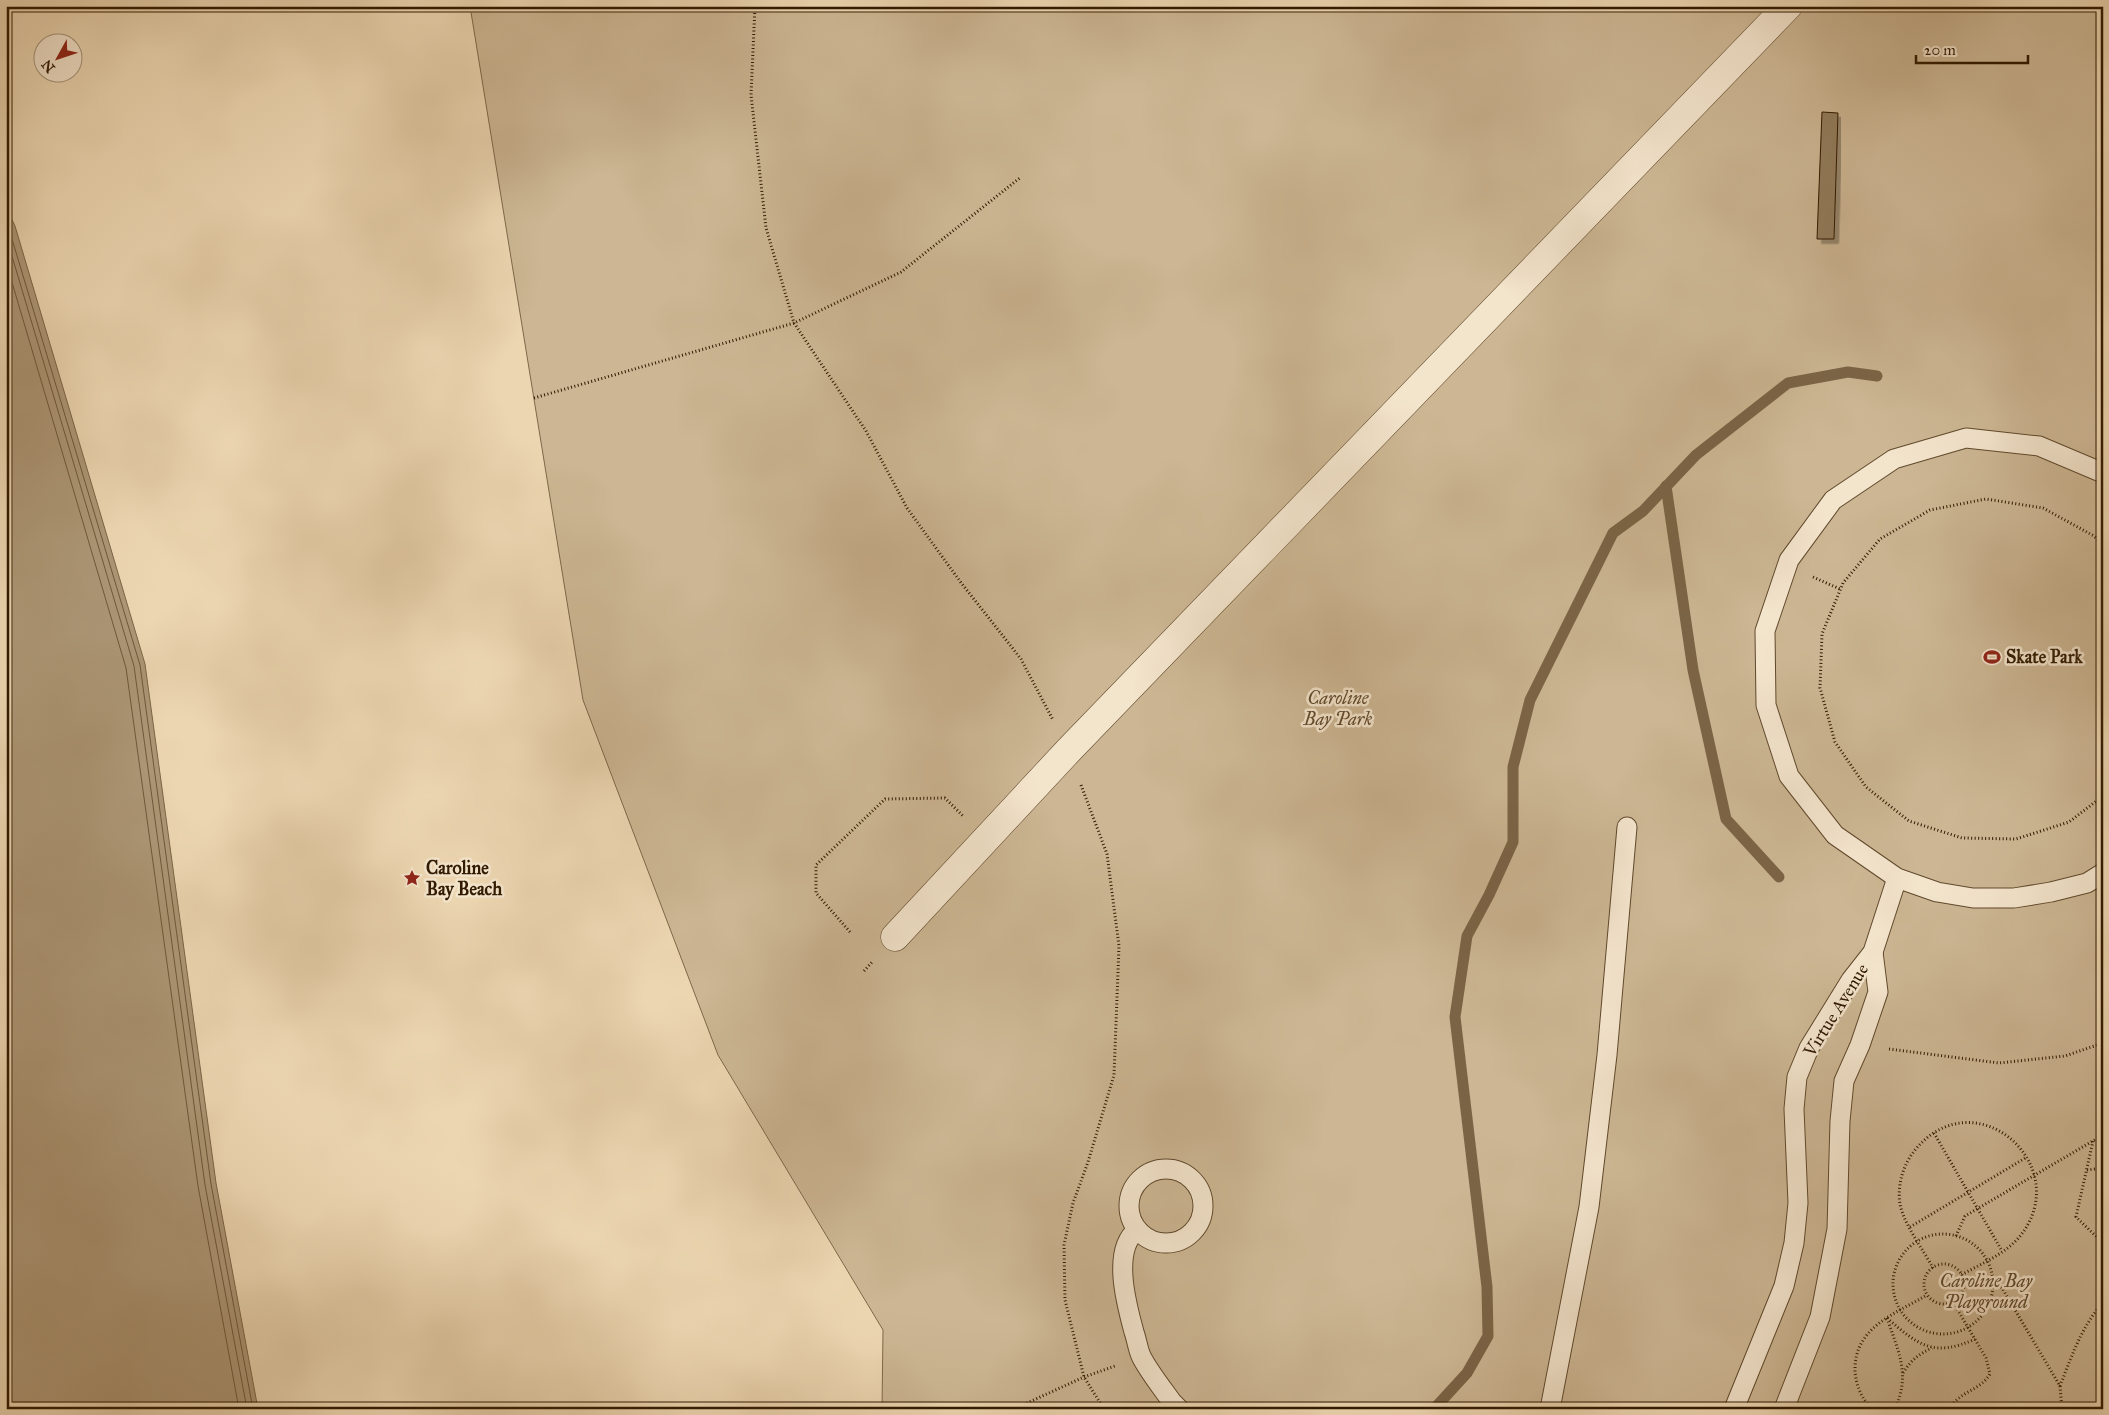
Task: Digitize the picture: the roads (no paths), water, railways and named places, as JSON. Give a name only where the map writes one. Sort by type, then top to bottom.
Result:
[{"type":"street","points":[[895,937],[1068,751],[1788,6]]},
{"type":"lane","points":[[2103,474],[2039,446],[1966,438],[1894,458],[1833,500],[1788,560],[1765,631],[1766,705],[1789,776],[1835,835],[1897,878],[1936,892],[1973,898],[2014,898],[2051,892],[2087,883],[2103,873]]},
{"type":"lane","points":[[1550,1409],[1589,1207],[1607,1055],[1627,827]]},
{"type":"lane","points":[[1873,952],[1897,878]]},
{"type":"lane","name":"Virtue Avenue","points":[[1784,1409],[1820,1317],[1837,1229],[1840,1121],[1844,1081],[1863,1038],[1878,992],[1873,952]]},
{"type":"lane","name":"Virtue Avenue","points":[[1734,1409],[1784,1286],[1794,1243],[1798,1203],[1794,1109],[1797,1077],[1809,1048],[1851,980],[1873,952]]},
{"type":"lane","points":[[1155,1169],[1180,1170],[1198,1186],[1203,1198],[1203,1211],[1200,1222],[1192,1233],[1171,1243],[1147,1238],[1137,1230],[1131,1220],[1128,1208],[1130,1195],[1135,1184],[1144,1175],[1155,1169]]},
{"type":"lane","points":[[1137,1230],[1131,1235],[1126,1247],[1122,1275],[1128,1306],[1141,1357],[1172,1402],[1179,1409]]},
{"type":"water","points":[[6,207],[15,226],[145,664],[216,1183],[258,1409],[6,1409]]},
{"type":"waterway","points":[[1434,1409],[1467,1373],[1488,1336],[1487,1287],[1455,1017],[1467,936],[1489,895],[1513,842],[1513,767],[1530,700],[1613,533],[1643,511],[1696,455],[1788,383],[1848,372],[1877,376]]},
{"type":"waterway","points":[[1666,486],[1693,670],[1726,819],[1779,877]]},
{"type":"place","name":"Skate Park","points":[[1992,657]]},
{"type":"place","name":"Caroline Bay Beach","points":[[412,878]]},
{"type":"park label","name":"Caroline Bay Park","points":[[1338,708]]},
{"type":"park label","name":"Caroline Bay Playground","points":[[1986,1291]]}]
